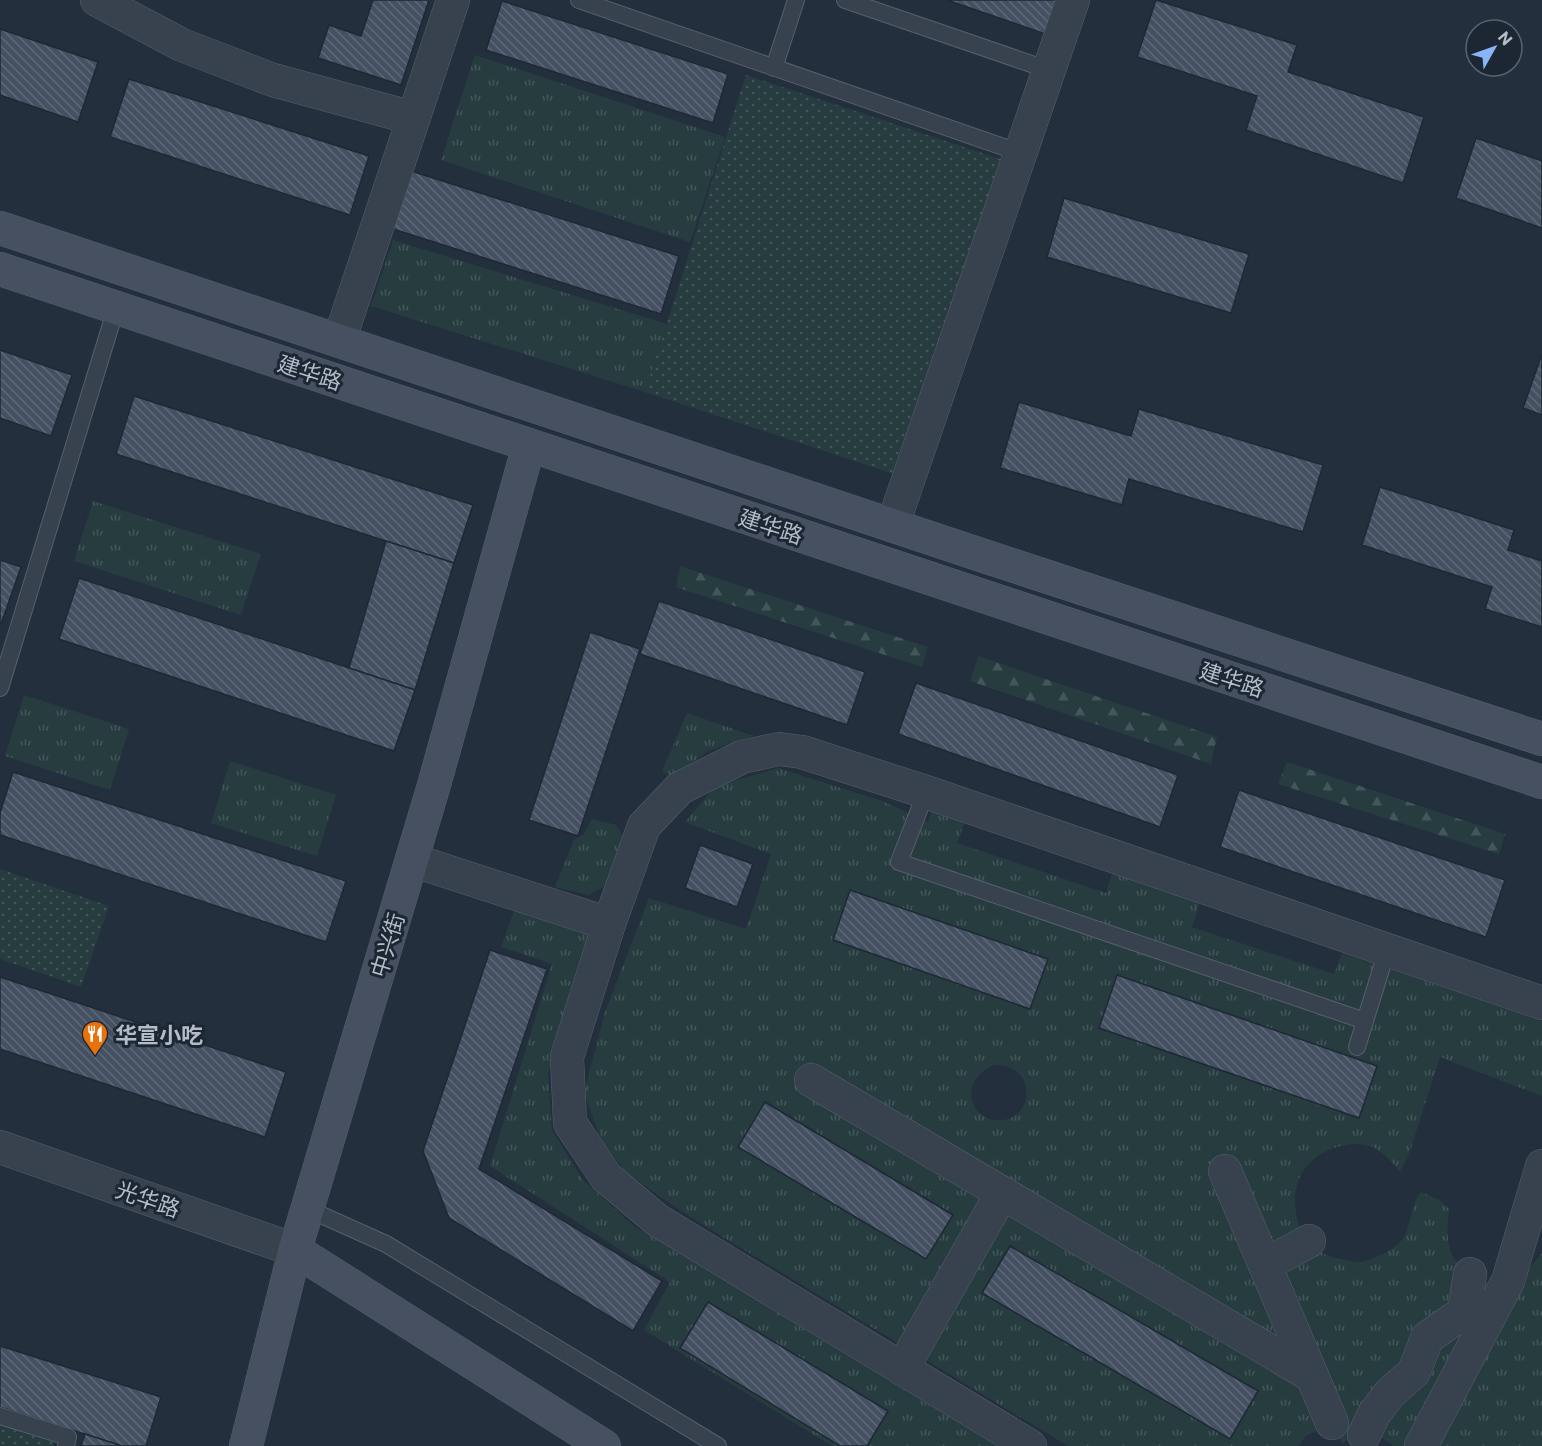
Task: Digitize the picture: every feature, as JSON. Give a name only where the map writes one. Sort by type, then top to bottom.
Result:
[{"type":"street","points":[[97,0],[182,45],[273,80],[413,118]]},
{"type":"street","points":[[339,341],[453,0]]},
{"type":"street","points":[[893,524],[1073,0]]},
{"type":"street","name":"建华路","points":[[0,228],[987,557],[1542,739]]},
{"type":"street","name":"建华路","points":[[0,269],[1542,782]]},
{"type":"street","name":"中兴街","points":[[246,1446],[296,1251],[412,860],[530,445]]},
{"type":"street","points":[[1029,1446],[657,1220],[606,1177],[570,1123],[567,1057],[609,924],[644,826],[680,788],[742,758],[779,749],[802,752],[927,792],[1542,1003]]},
{"type":"street","points":[[412,860],[609,924]]},
{"type":"street","points":[[811,1080],[1312,1376]]},
{"type":"street","name":"光华路","points":[[0,1147],[296,1251]]},
{"type":"street","points":[[1421,1446],[1508,1281],[1542,1166]]},
{"type":"street","points":[[1225,1171],[1332,1423]]},
{"type":"street","points":[[902,1369],[1002,1193]]},
{"type":"street","points":[[1265,1265],[1310,1241]]},
{"type":"street","points":[[296,1251],[604,1446]]},
{"type":"street","points":[[1364,1435],[1374,1414],[1390,1393],[1414,1372],[1427,1338],[1464,1312],[1470,1275]]},
{"type":"lane","points":[[579,0],[1021,153]]},
{"type":"lane","points":[[774,68],[796,0]]},
{"type":"lane","points":[[845,0],[1049,70]]},
{"type":"lane","points":[[0,688],[116,308]]},
{"type":"lane","points":[[927,792],[899,862],[1365,1021]]},
{"type":"lane","points":[[1357,1047],[1387,950]]},
{"type":"lane","points":[[308,1209],[386,1244],[718,1446]]},
{"type":"lane","points":[[0,1416],[68,1437],[66,1446]]},
{"type":"green space","points":[[475,55],[725,137],[690,242],[441,160]]},
{"type":"green space","points":[[746,75],[1021,166],[918,482],[645,392]]},
{"type":"green space","points":[[393,240],[667,324],[645,392],[371,306]]},
{"type":"green space","points":[[93,501],[261,554],[241,615],[74,561]]},
{"type":"green space","points":[[680,566],[928,647],[922,667],[676,587]]},
{"type":"green space","points":[[978,656],[1217,737],[1211,764],[970,681]]},
{"type":"green space","points":[[24,695],[129,729],[110,790],[5,756]]},
{"type":"green space","points":[[687,713],[754,736],[708,751],[673,777],[662,771]]},
{"type":"green space","points":[[230,761],[336,795],[317,856],[211,823]]},
{"type":"green space","points":[[1287,762],[1505,834],[1499,854],[1278,784]]},
{"type":"green space","points":[[778,768],[882,801],[928,822],[932,808],[966,819],[957,843],[1106,893],[1113,870],[1201,898],[1192,927],[1334,974],[1342,953],[1542,1021],[1542,1096],[1440,1057],[1409,1154],[1400,1172],[1388,1158],[1373,1147],[1344,1145],[1325,1152],[1310,1163],[1299,1180],[1295,1202],[1299,1225],[1311,1245],[1320,1252],[1340,1259],[1364,1261],[1381,1255],[1397,1245],[1407,1230],[1414,1204],[1421,1192],[1440,1200],[1449,1209],[1449,1246],[1458,1263],[1477,1277],[1490,1283],[1528,1270],[1542,1253],[1542,1446],[1393,1446],[1381,1438],[1368,1436],[1342,1443],[1332,1423],[1306,1436],[1298,1446],[1068,1446],[723,1237],[625,1172],[601,1140],[584,1093],[605,1012],[649,898],[746,929],[771,854],[685,822],[716,786]],"holes":[[[850,890],[1048,959],[1030,1009],[833,940]],[[1117,975],[1377,1066],[1359,1118],[1099,1028]],[[994,1065],[1009,1067],[1019,1073],[1025,1083],[1024,1104],[1018,1113],[1008,1119],[987,1118],[978,1111],[973,1102],[971,1095],[974,1082]],[[765,1102],[953,1214],[926,1259]],[[1010,1246],[1258,1391],[1231,1438],[983,1293]]]},
{"type":"green space","points":[[592,819],[616,825],[624,837],[606,886],[588,895],[555,887],[574,840],[584,834]]},
{"type":"green space","points":[[0,869],[109,906],[81,987],[0,959]]},
{"type":"green space","points":[[515,908],[588,934],[548,1074],[552,1130],[583,1180],[635,1227],[997,1446],[832,1446],[644,1330],[670,1282],[490,1166],[552,964],[501,947]]},
{"type":"green space","points":[[0,1426],[54,1442],[53,1446],[0,1446]]},
{"type":"building","points":[[373,0],[429,0],[401,85],[318,58],[329,25],[361,36]]},
{"type":"building","points":[[947,0],[1062,0],[1051,36]]},
{"type":"building","points":[[1156,0],[1297,45],[1288,72],[1424,117],[1403,183],[1246,130],[1257,96],[1137,57]]},
{"type":"building","points":[[502,1],[728,74],[713,123],[486,50]]},
{"type":"building","points":[[0,29],[98,62],[78,122],[0,95]]},
{"type":"building","points":[[129,79],[369,156],[350,215],[110,137]]},
{"type":"building","points":[[1476,138],[1542,161],[1542,228],[1456,198]]},
{"type":"building","points":[[411,171],[679,256],[661,314],[393,229]]},
{"type":"building","points":[[1064,198],[1249,254],[1231,313],[1047,257]]},
{"type":"building","points":[[0,350],[72,375],[51,436],[0,418]]},
{"type":"building","points":[[1542,354],[1542,415],[1523,408]]},
{"type":"building","points":[[134,396],[473,505],[454,563],[116,454]]},
{"type":"building","points":[[1019,402],[1131,436],[1139,409],[1323,465],[1303,532],[1129,479],[1122,505],[1000,468]]},
{"type":"building","points":[[1380,487],[1514,530],[1508,550],[1542,561],[1542,627],[1485,609],[1492,587],[1362,545]]},
{"type":"building","points":[[386,541],[454,563],[415,690],[349,668]]},
{"type":"building","points":[[0,560],[21,567],[1,624],[0,624]]},
{"type":"building","points":[[79,578],[415,690],[394,751],[59,639]]},
{"type":"building","points":[[659,601],[865,672],[847,725],[640,654]]},
{"type":"building","points":[[590,632],[640,649],[578,836],[529,820]]},
{"type":"building","points":[[916,683],[1178,775],[1160,827],[898,734]]},
{"type":"building","points":[[13,772],[346,881],[326,942],[0,835],[0,813]]},
{"type":"building","points":[[1239,790],[1505,880],[1486,937],[1220,847]]},
{"type":"building","points":[[700,845],[753,864],[737,907],[685,888]]},
{"type":"building","points":[[850,890],[1048,959],[1030,1009],[833,940]]},
{"type":"building","points":[[490,950],[547,969],[479,1169],[662,1281],[633,1331],[449,1218],[423,1151]]},
{"type":"building","points":[[1117,975],[1377,1066],[1359,1118],[1099,1028]]},
{"type":"building","points":[[0,977],[286,1072],[265,1137],[0,1049]]},
{"type":"building","points":[[765,1102],[953,1215],[926,1259],[738,1147]]},
{"type":"building","points":[[1010,1246],[1258,1391],[1230,1439],[982,1293]]},
{"type":"building","points":[[708,1302],[888,1411],[867,1446],[840,1446],[680,1348]]},
{"type":"building","points":[[0,1346],[161,1397],[146,1446],[122,1446],[0,1407]]},
{"type":"building","points":[[85,1434],[122,1446],[81,1446]]},
{"type":"place","name":"华宣小吃","points":[[95,1057]]}]
